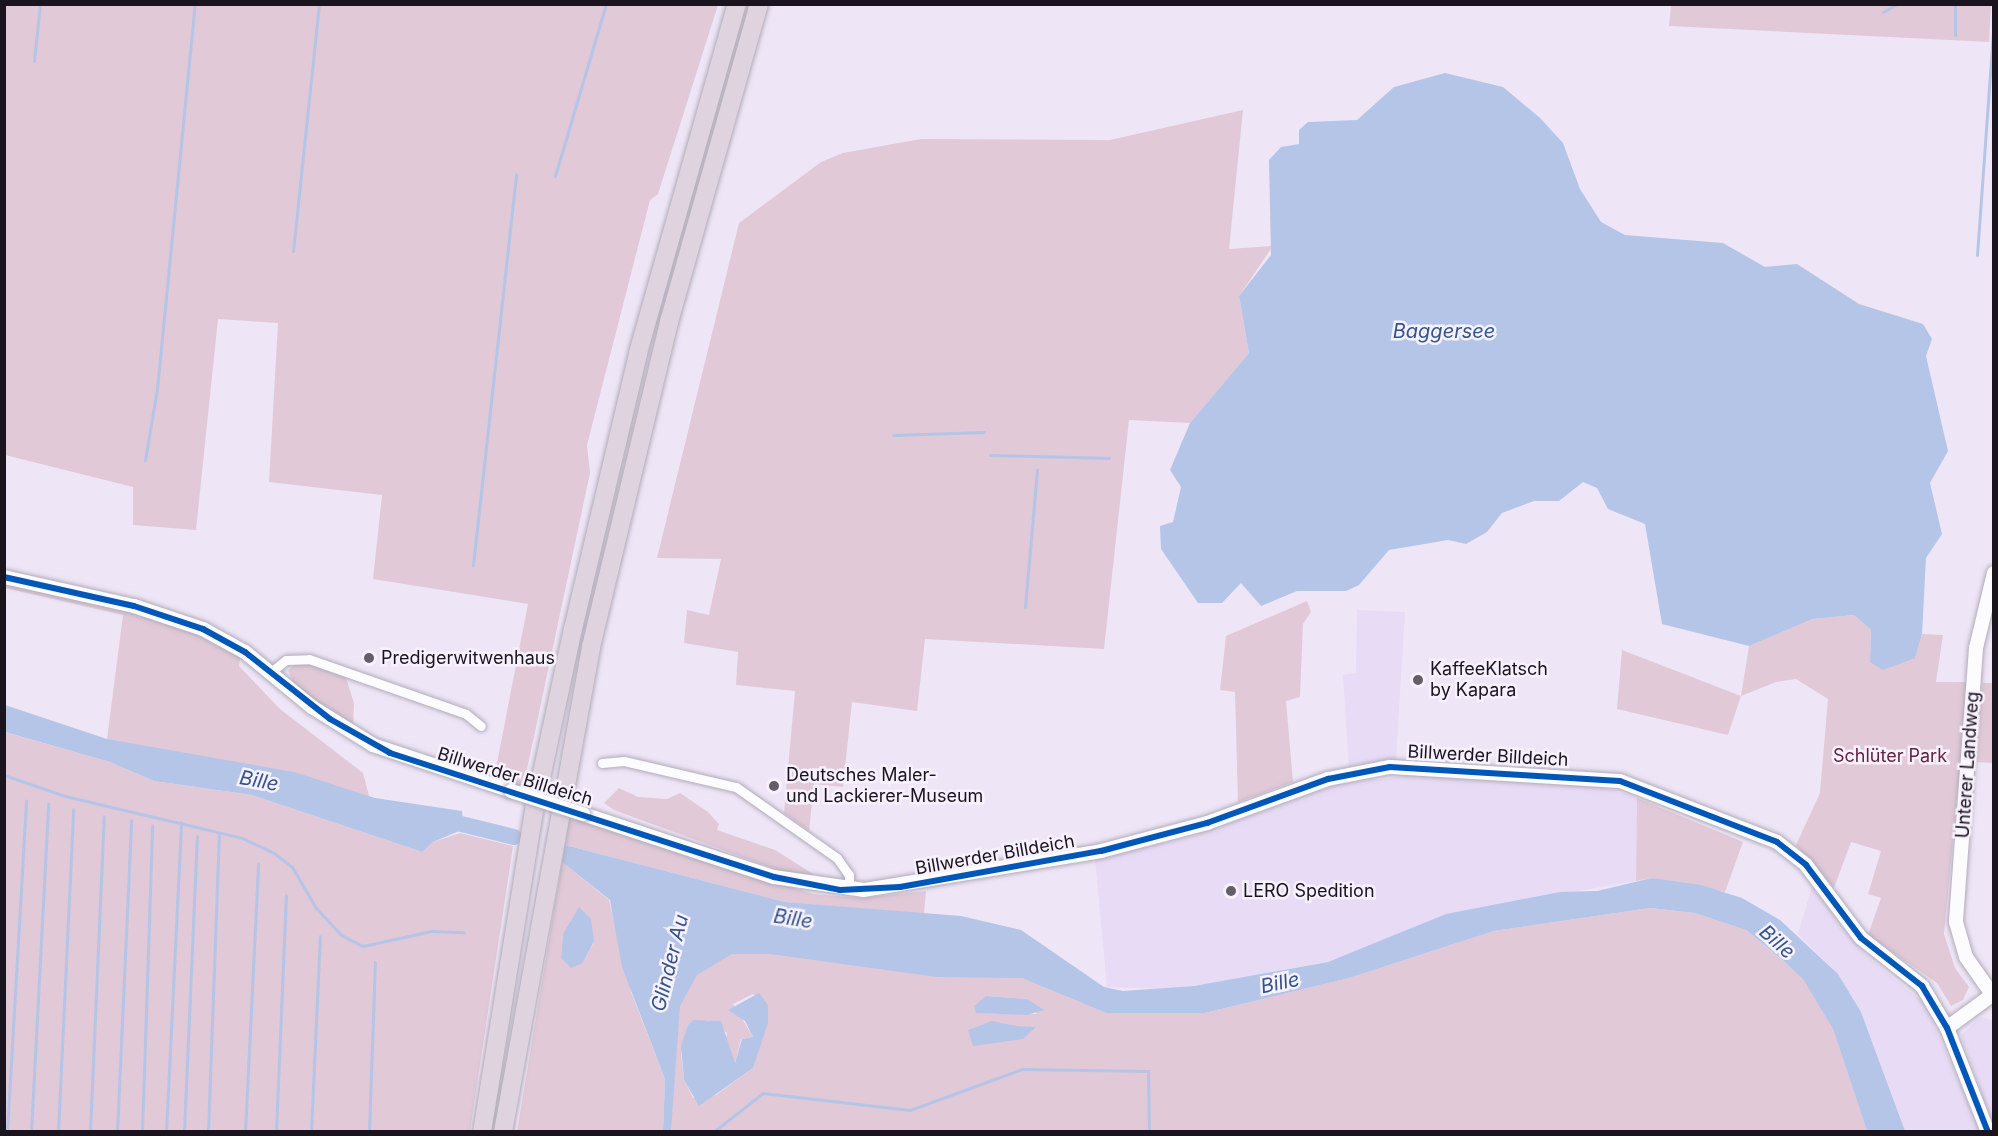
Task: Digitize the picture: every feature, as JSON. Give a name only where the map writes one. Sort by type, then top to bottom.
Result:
[{"type":"highway","points":[[482,1131],[534,806],[575,618],[641,342],[737,4]]},
{"type":"highway","points":[[503,1131],[591,646],[666,333],[759,4]]},
{"type":"street","name":"Unterer Landweg","points":[[1993,996],[1966,957],[1956,922],[1976,648],[1994,573]]},
{"type":"street","name":"Billwerder Billdeich","points":[[4,577],[182,621],[231,644],[271,672],[312,707],[373,745],[774,877],[849,890],[1101,851],[1380,768],[1435,765],[1595,777],[1643,789],[1789,850],[1820,880],[1861,938],[1922,986],[1947,1028],[1988,1131]]},
{"type":"street","points":[[271,672],[286,660],[309,659],[466,714],[481,726]]},
{"type":"street","points":[[602,762],[624,761],[735,787],[837,858],[849,875],[849,890]]},
{"type":"street","points":[[1947,1028],[1993,996]]},
{"type":"shaded area","points":[[1357,610],[1405,612],[1396,760],[1349,767],[1343,675],[1356,673]]},
{"type":"shaded area","points":[[1432,773],[1589,783],[1637,798],[1636,881],[1446,914],[1349,957],[1238,980],[1165,989],[1107,987],[1095,859],[1188,838],[1338,784]]},
{"type":"shaded area","points":[[1812,887],[1862,952],[1925,1004],[1980,1131],[1905,1131],[1861,1012],[1838,974],[1798,934]]},
{"type":"shaded area","points":[[1980,1017],[1993,1020],[1993,1125],[1961,1035]]},
{"type":"green space","points":[[5,5],[718,5],[658,194],[650,200],[587,445],[590,473],[523,788],[494,778],[528,604],[373,579],[382,495],[269,482],[278,323],[218,319],[196,530],[133,525],[133,487],[5,455]]},
{"type":"green space","points":[[1671,5],[1991,5],[1989,42],[1669,26]]},
{"type":"green space","points":[[1243,110],[1229,249],[1273,246],[1239,296],[1249,353],[1190,423],[1129,420],[1104,649],[925,639],[917,711],[852,702],[843,787],[814,784],[809,831],[784,813],[795,691],[736,685],[738,652],[684,643],[687,610],[709,615],[721,559],[657,558],[739,223],[821,162],[843,153],[921,139],[1110,140]]},
{"type":"green space","points":[[5,581],[124,610],[193,633],[240,658],[239,666],[280,709],[363,773],[369,796],[107,739],[123,615],[5,588]]},
{"type":"green space","points":[[1307,601],[1311,612],[1303,624],[1300,697],[1286,701],[1293,782],[1238,802],[1235,692],[1220,690],[1226,636]]},
{"type":"green space","name":"Schlüter Park","points":[[1854,615],[1871,630],[1870,662],[1915,658],[1922,634],[1943,635],[1936,682],[1968,682],[1944,934],[1955,968],[1969,987],[1963,1000],[1951,1006],[1937,983],[1868,935],[1881,898],[1868,894],[1881,851],[1851,842],[1834,888],[1796,845],[1820,793],[1828,699],[1796,679],[1776,682],[1741,696],[1749,646],[1813,619]]},
{"type":"green space","points":[[1622,650],[1741,696],[1728,735],[1617,709]]},
{"type":"green space","points":[[300,661],[346,678],[354,703],[353,727],[294,684],[288,670]]},
{"type":"green space","points":[[1983,683],[1993,683],[1993,763],[1974,762]]},
{"type":"green space","points":[[4,732],[110,762],[154,781],[252,795],[422,852],[433,842],[460,833],[513,846],[470,1131],[5,1131]]},
{"type":"green space","points":[[619,788],[638,797],[667,799],[680,793],[708,812],[719,824],[717,830],[775,850],[813,874],[797,877],[614,810],[604,803]]},
{"type":"green space","points":[[1637,798],[1743,842],[1725,892],[1652,878],[1636,881]]},
{"type":"green space","points":[[569,818],[813,894],[860,898],[926,891],[924,914],[785,902],[565,845]]},
{"type":"green space","points":[[562,862],[609,900],[631,992],[665,1079],[663,1131],[517,1132]],"holes":[[[563,934],[594,942],[583,963],[561,958]]]},
{"type":"green space","points":[[1650,908],[1695,913],[1746,930],[1803,978],[1833,1029],[1867,1131],[667,1132],[669,1016],[694,967],[740,944],[1020,977],[1106,1013],[1205,1013],[1349,978],[1494,931]],"holes":[[[753,994],[768,1005],[753,1068],[716,1095],[693,1098],[684,1080],[681,1054],[688,1025],[709,1020],[727,1033],[725,1045],[735,1063],[741,1039],[753,1037],[733,1004]],[[986,996],[1027,999],[1037,1014],[977,1013]]]},
{"type":"water","name":"Baggersee","points":[[1445,73],[1503,87],[1540,118],[1563,143],[1580,189],[1601,222],[1625,235],[1723,243],[1765,267],[1797,264],[1859,304],[1923,324],[1932,339],[1926,356],[1948,451],[1930,483],[1942,534],[1926,558],[1922,634],[1915,658],[1883,670],[1870,662],[1871,630],[1854,615],[1813,619],[1749,646],[1662,624],[1645,524],[1608,509],[1597,488],[1583,482],[1559,501],[1534,501],[1502,513],[1487,532],[1466,544],[1448,540],[1389,550],[1359,585],[1346,591],[1297,591],[1261,606],[1241,583],[1222,603],[1198,603],[1161,549],[1160,526],[1173,522],[1181,487],[1170,470],[1190,423],[1249,353],[1239,296],[1271,255],[1269,160],[1281,147],[1299,144],[1299,130],[1308,122],[1357,120],[1394,87]]},
{"type":"water","points":[[5,705],[107,739],[294,772],[375,798],[462,811],[464,829],[433,842],[422,852],[252,795],[154,781],[110,762],[5,732]]},
{"type":"water","name":"Glinder Au","points":[[565,845],[785,902],[961,916],[1021,930],[1104,987],[1123,991],[1194,986],[1328,962],[1446,914],[1560,892],[1597,891],[1652,878],[1701,885],[1742,898],[1780,920],[1838,974],[1861,1012],[1905,1131],[1867,1131],[1833,1029],[1803,979],[1781,959],[1746,930],[1695,913],[1650,908],[1494,931],[1349,978],[1205,1013],[1106,1013],[1022,978],[937,977],[770,954],[732,954],[697,975],[680,1006],[671,1131],[663,1131],[665,1079],[622,967],[610,900],[562,862]]},
{"type":"water","points":[[579,907],[591,919],[594,941],[583,963],[571,968],[561,958],[563,934]]},
{"type":"water","points":[[759,993],[768,1005],[768,1023],[753,1068],[699,1106],[684,1080],[681,1046],[688,1025],[694,1020],[721,1021],[735,1063],[742,1039],[753,1037],[745,1021],[728,1010]]},
{"type":"water","points":[[986,996],[1027,999],[1044,1010],[1027,1015],[976,1013],[974,1006]]},
{"type":"water","points":[[992,1021],[1036,1027],[1023,1039],[973,1046],[968,1030]]},
{"type":"waterway","points":[[34,61],[40,4]]},
{"type":"waterway","points":[[145,460],[157,389],[195,4]]},
{"type":"waterway","points":[[293,251],[319,4]]},
{"type":"waterway","points":[[555,176],[606,4]]},
{"type":"waterway","points":[[1883,12],[1897,4]]},
{"type":"waterway","points":[[1955,4],[1955,35]]},
{"type":"waterway","points":[[1977,255],[1994,20]]},
{"type":"waterway","points":[[473,565],[516,174]]},
{"type":"waterway","points":[[893,435],[984,432]]},
{"type":"waterway","points":[[990,455],[1109,458]]},
{"type":"waterway","points":[[1025,607],[1037,470]]},
{"type":"waterway","points":[[4,775],[65,796],[242,838],[274,853],[292,867],[316,908],[341,935],[363,946],[431,931],[464,932]]},
{"type":"waterway","points":[[7,1132],[26,801]]},
{"type":"waterway","points":[[31,1132],[48,803]]},
{"type":"waterway","points":[[58,1132],[73,809]]},
{"type":"waterway","points":[[90,1132],[104,816]]},
{"type":"waterway","points":[[117,1132],[131,820]]},
{"type":"waterway","name":"Bille","points":[[445,820],[514,837]]},
{"type":"waterway","points":[[166,1132],[181,822]]},
{"type":"waterway","points":[[142,1132],[152,825]]},
{"type":"waterway","points":[[208,1132],[219,835]]},
{"type":"waterway","points":[[184,1132],[197,836]]},
{"type":"waterway","points":[[245,1132],[258,863]]},
{"type":"waterway","points":[[276,1132],[286,895]]},
{"type":"waterway","points":[[311,1132],[320,936]]},
{"type":"waterway","points":[[369,1132],[375,962]]},
{"type":"waterway","points":[[713,1132],[763,1093],[910,1110],[1022,1069],[1148,1071],[1149,1132]]},
{"type":"cycle path","points":[[4,577],[134,606],[203,629],[245,652],[330,719],[390,753],[774,877],[840,890],[900,887],[1101,851],[1207,823],[1328,779],[1390,767],[1620,781],[1777,842],[1806,865],[1861,938],[1922,986],[1947,1028],[1988,1132]]},
{"type":"place","name":"Predigerwitwenhaus","points":[[369,658]]},
{"type":"place","name":"KaffeeKlatsch by Kapara","points":[[1418,680]]},
{"type":"place","name":"Deutsches Maler- und Lackierer-Museum","points":[[774,786]]},
{"type":"place","name":"LERO Spedition","points":[[1231,891]]}]
